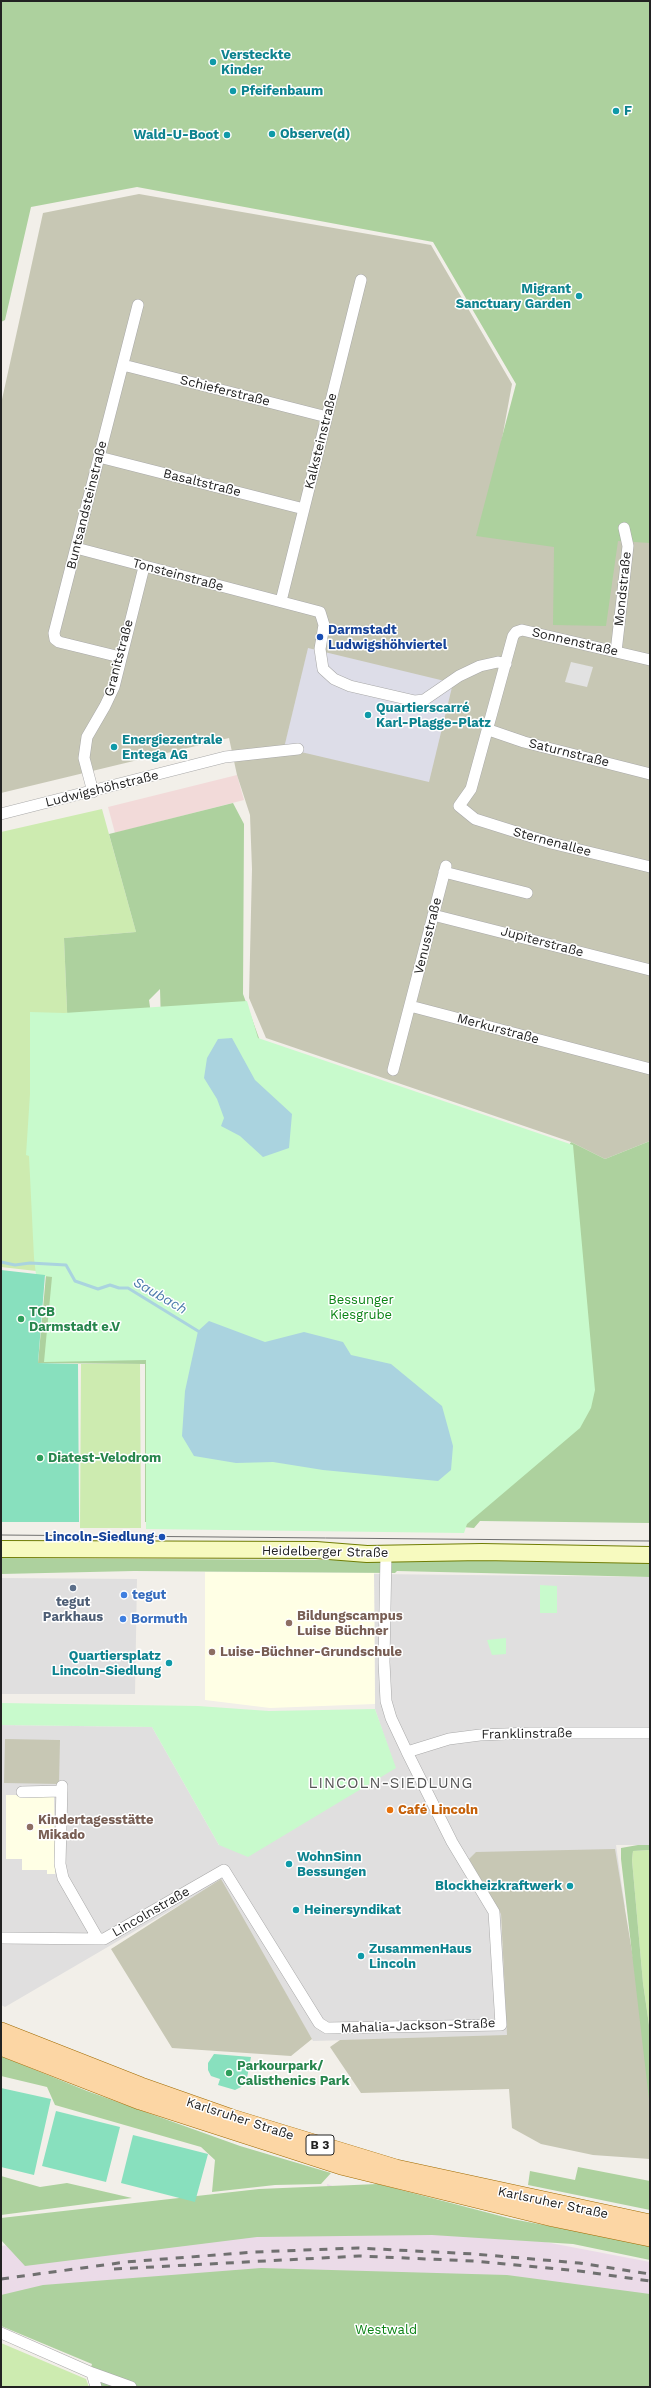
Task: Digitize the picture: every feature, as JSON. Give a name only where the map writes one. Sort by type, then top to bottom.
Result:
[{"type":"main road","name":"Karlsruher Straße","points":[[1,2031],[148,2089],[232,2118],[356,2156],[452,2181],[650,2223]]},
{"type":"main road","name":"Karlsruher Straße","points":[[1,2047],[140,2102],[341,2166],[553,2218],[650,2238]]},
{"type":"street","name":"Kalksteinstraße","points":[[281,602],[362,280]]},
{"type":"street","name":"Buntsandsteinstraße","points":[[120,657],[55,639],[54,633],[138,305]]},
{"type":"street","name":"Schieferstraße","points":[[123,365],[327,417]]},
{"type":"street","name":"Basaltstraße","points":[[99,457],[304,509]]},
{"type":"street","name":"Mondstraße","points":[[616,652],[628,546],[624,528]]},
{"type":"street","name":"Tonsteinstraße","points":[[76,548],[320,612],[324,625],[320,649],[323,669],[334,678],[350,686],[415,701],[424,700],[459,676],[480,666],[498,662],[506,664]]},
{"type":"street","name":"Granitstraße","points":[[92,792],[84,758],[86,737],[110,697],[144,566]]},
{"type":"street","name":"Sonnenstraße","points":[[459,806],[471,789],[489,730],[513,636],[522,630],[650,660]]},
{"type":"street","name":"Saturnstraße","points":[[489,730],[524,742],[650,774]]},
{"type":"street","name":"Ludwigshöhstraße","points":[[1,814],[225,757],[298,749]]},
{"type":"street","name":"Sternenallee","points":[[459,806],[475,820],[551,843],[650,867]]},
{"type":"street","name":"Venusstraße","points":[[410,1006],[445,869],[527,892]]},
{"type":"street","name":"Jupiterstraße","points":[[433,915],[650,970]]},
{"type":"street","name":"Merkurstraße","points":[[410,1006],[650,1069]]},
{"type":"street","points":[[392,1070],[410,1006]]},
{"type":"street","name":"Heidelberger Straße","points":[[1,1550],[236,1552],[301,1550],[386,1554],[650,1555]]},
{"type":"street","points":[[386,1554],[384,1662],[386,1701],[391,1718],[407,1752]]},
{"type":"street","name":"Franklinstraße","points":[[407,1752],[449,1739],[480,1735],[530,1732],[650,1733]]},
{"type":"street","name":"Mahalia-Jackson-Straße","points":[[224,1870],[320,2023],[327,2028],[500,2025],[494,1912],[452,1842],[407,1752]]},
{"type":"street","points":[[22,1792],[62,1788],[60,1864],[63,1878],[98,1939]]},
{"type":"street","name":"Lincolnstraße","points":[[1,1938],[104,1939],[224,1870]]},
{"type":"street","points":[[1,2333],[92,2373],[130,2387]]},
{"type":"street","points":[[92,2373],[96,2387]]},
{"type":"shaded area","points":[[139,194],[431,245],[512,384],[487,521],[650,534],[650,1141],[605,1159],[571,1142],[266,1038],[249,998],[252,869],[250,815],[237,775],[229,738],[1,793],[1,404],[43,213]]},
{"type":"shaded area","name":"Quartierscarré Karl-Plagge-Platz","points":[[308,648],[453,683],[429,782],[284,748]]},
{"type":"shaded area","points":[[571,662],[593,667],[587,687],[565,682]]},
{"type":"shaded area","points":[[237,775],[244,800],[115,833],[108,807]]},
{"type":"shaded area","name":"Bildungscampus Luise Büchner","points":[[205,1572],[374,1573],[375,1704],[270,1708],[205,1700]]},
{"type":"shaded area","name":"Lincoln-Siedlung","points":[[374,1574],[650,1577],[650,1845],[616,1845],[625,1907],[501,1914],[508,2036],[313,2041],[219,1882],[5,2007],[1,2005],[1,1725],[152,1727],[219,1845],[395,1768],[375,1709]]},
{"type":"shaded area","points":[[1,1578],[137,1579],[135,1694],[1,1694]]},
{"type":"shaded area","points":[[5,1739],[60,1740],[59,1784],[4,1783]]},
{"type":"shaded area","name":"Kindertagesstätte Mikado","points":[[6,1795],[54,1795],[55,1874],[47,1874],[47,1870],[22,1870],[22,1859],[6,1859]]},
{"type":"shaded area","points":[[615,1849],[650,2060],[650,2159],[593,2155],[541,2144],[512,2128],[509,2089],[361,2093],[330,2047],[340,2040],[507,2035],[501,1914],[469,1859],[476,1852]]},
{"type":"shaded area","points":[[221,1879],[312,2039],[291,2056],[172,2048],[111,1949]]},
{"type":"shaded area","points":[[327,2184],[435,2221],[650,2262],[650,2329],[1,2317],[1,2246],[91,2233],[333,2221]]},
{"type":"green space","points":[[1,1],[650,1],[650,543],[618,541],[606,626],[553,625],[554,547],[476,536],[516,384],[433,242],[137,187],[31,207],[5,320],[1,322]]},
{"type":"green space","name":"Bessunger Kiesgrube","points":[[233,803],[244,824],[243,994],[260,1041],[563,1154],[571,1142],[605,1159],[650,1141],[650,1523],[480,1521],[474,1528],[441,1525],[145,1522],[145,1364],[38,1363],[68,1033],[64,938],[136,932],[109,834]],"holes":[[[160,989],[161,1023],[155,1042],[149,1000]]]},
{"type":"green space","points":[[102,809],[136,932],[64,938],[68,1033],[36,1271],[1,1267],[1,832]]},
{"type":"green space","name":"Bessunger Kiesgrube","points":[[247,1001],[258,1038],[573,1145],[595,1390],[591,1408],[580,1428],[467,1524],[464,1533],[146,1529],[146,1360],[44,1362],[52,1277],[36,1275],[34,1258],[29,1156],[26,1155],[30,1094],[30,1012],[64,1013]]},
{"type":"green space","name":"Diatest-Velodrom","points":[[1,1270],[45,1275],[38,1363],[78,1364],[79,1522],[1,1522]]},
{"type":"green space","points":[[81,1364],[140,1364],[141,1528],[80,1528]]},
{"type":"green space","points":[[1,1558],[650,1562],[650,1577],[397,1571],[395,1573],[134,1571],[1,1574]]},
{"type":"green space","points":[[540,1585],[557,1586],[557,1613],[540,1613]]},
{"type":"green space","points":[[506,1638],[506,1654],[492,1655],[487,1640]]},
{"type":"green space","points":[[1,1703],[198,1706],[269,1711],[375,1709],[396,1768],[248,1857],[219,1845],[152,1727],[1,1725]]},
{"type":"green space","points":[[638,1845],[650,1845],[650,1850],[633,1851],[632,1860],[643,1983],[650,2032],[650,2108],[621,1859],[621,1848]]},
{"type":"green space","points":[[650,1850],[650,2032],[643,1983],[632,1860],[633,1851]]},
{"type":"green space","name":"Parkourpark/ Calisthenics Park","points":[[214,2054],[251,2057],[247,2078],[241,2087],[235,2090],[218,2085],[220,2079],[211,2076],[208,2070],[208,2063]]},
{"type":"green space","points":[[1,2056],[87,2091],[240,2146],[331,2173],[321,2184],[275,2185],[212,2192],[215,2160],[201,2147],[55,2105],[47,2087],[1,2076]]},
{"type":"green space","points":[[1,2088],[51,2099],[34,2175],[1,2167]]},
{"type":"green space","points":[[56,2111],[120,2127],[106,2182],[42,2166]]},
{"type":"green space","points":[[133,2135],[208,2154],[195,2202],[121,2183]]},
{"type":"green space","points":[[578,2167],[650,2181],[650,2210],[528,2185],[530,2171],[575,2180]]},
{"type":"green space","points":[[1,2176],[40,2187],[67,2183],[132,2198],[1,2215]]},
{"type":"green space","points":[[378,2184],[512,2219],[650,2245],[650,2260],[573,2244],[432,2235],[257,2237],[25,2266],[1,2240],[1,2218],[259,2189]]},
{"type":"green space","name":"Westwald","points":[[261,2268],[507,2275],[650,2294],[650,2387],[93,2387],[89,2374],[92,2364],[1,2326],[1,2295],[43,2285]]},
{"type":"green space","points":[[1,2343],[86,2379],[89,2387],[1,2387]]},
{"type":"water","points":[[232,1038],[255,1080],[292,1114],[289,1148],[263,1157],[240,1136],[221,1126],[224,1118],[217,1099],[204,1078],[207,1058],[218,1039]]},
{"type":"water","points":[[209,1321],[265,1342],[304,1332],[343,1342],[351,1355],[391,1364],[442,1406],[453,1446],[451,1470],[438,1481],[323,1470],[273,1462],[236,1463],[194,1456],[182,1436],[185,1391],[198,1331]]},
{"type":"waterway","name":"Saubach","points":[[1,1262],[15,1265],[30,1263],[66,1265],[75,1281],[98,1289],[110,1285],[119,1288],[128,1288],[198,1331]]},
{"type":"tram line","points":[[1,1535],[650,1541]]},
{"type":"railway","points":[[1,2279],[126,2262],[254,2252],[358,2248],[474,2254],[579,2263],[650,2274]]},
{"type":"railway","points":[[114,2269],[359,2256],[474,2261],[579,2271],[650,2281]]},
{"type":"place","name":"Versteckte Kinder","points":[[213,62]]},
{"type":"place","name":"Pfeifenbaum","points":[[233,91]]},
{"type":"place","name":"F","points":[[616,111]]},
{"type":"place","name":"Observe(d)","points":[[272,134]]},
{"type":"place","name":"Wald-U-Boot","points":[[227,135]]},
{"type":"place","name":"Migrant Sanctuary Garden","points":[[579,296]]},
{"type":"place","name":"Darmstadt Ludwigshöhviertel","points":[[320,637]]},
{"type":"place","name":"Quartierscarré Karl-Plagge-Platz","points":[[368,715]]},
{"type":"place","name":"Energiezentrale Entega AG","points":[[114,747]]},
{"type":"place","name":"TCB Darmstadt e.V","points":[[21,1319]]},
{"type":"place","name":"Diatest-Velodrom","points":[[40,1458]]},
{"type":"place","name":"Lincoln-Siedlung","points":[[162,1537]]},
{"type":"place","name":"tegut Parkhaus","points":[[73,1588]]},
{"type":"place","name":"tegut","points":[[124,1595]]},
{"type":"place","name":"Bormuth","points":[[123,1619]]},
{"type":"place","name":"Bildungscampus Luise Büchner","points":[[289,1623]]},
{"type":"place","name":"Luise-Büchner-Grundschule","points":[[212,1652]]},
{"type":"place","name":"Quartiersplatz Lincoln-Siedlung","points":[[169,1663]]},
{"type":"place","name":"Café Lincoln","points":[[390,1810]]},
{"type":"place","name":"Kindertagesstätte Mikado","points":[[30,1827]]},
{"type":"place","name":"WohnSinn Bessungen","points":[[289,1864]]},
{"type":"place","name":"Blockheizkraftwerk","points":[[570,1886]]},
{"type":"place","name":"Heinersyndikat","points":[[296,1910]]},
{"type":"place","name":"ZusammenHaus Lincoln","points":[[361,1956]]},
{"type":"place","name":"Parkourpark/ Calisthenics Park","points":[[229,2073]]},
{"type":"district","name":"LINCOLN-SIEDLUNG","points":[[391,1784]]}]
